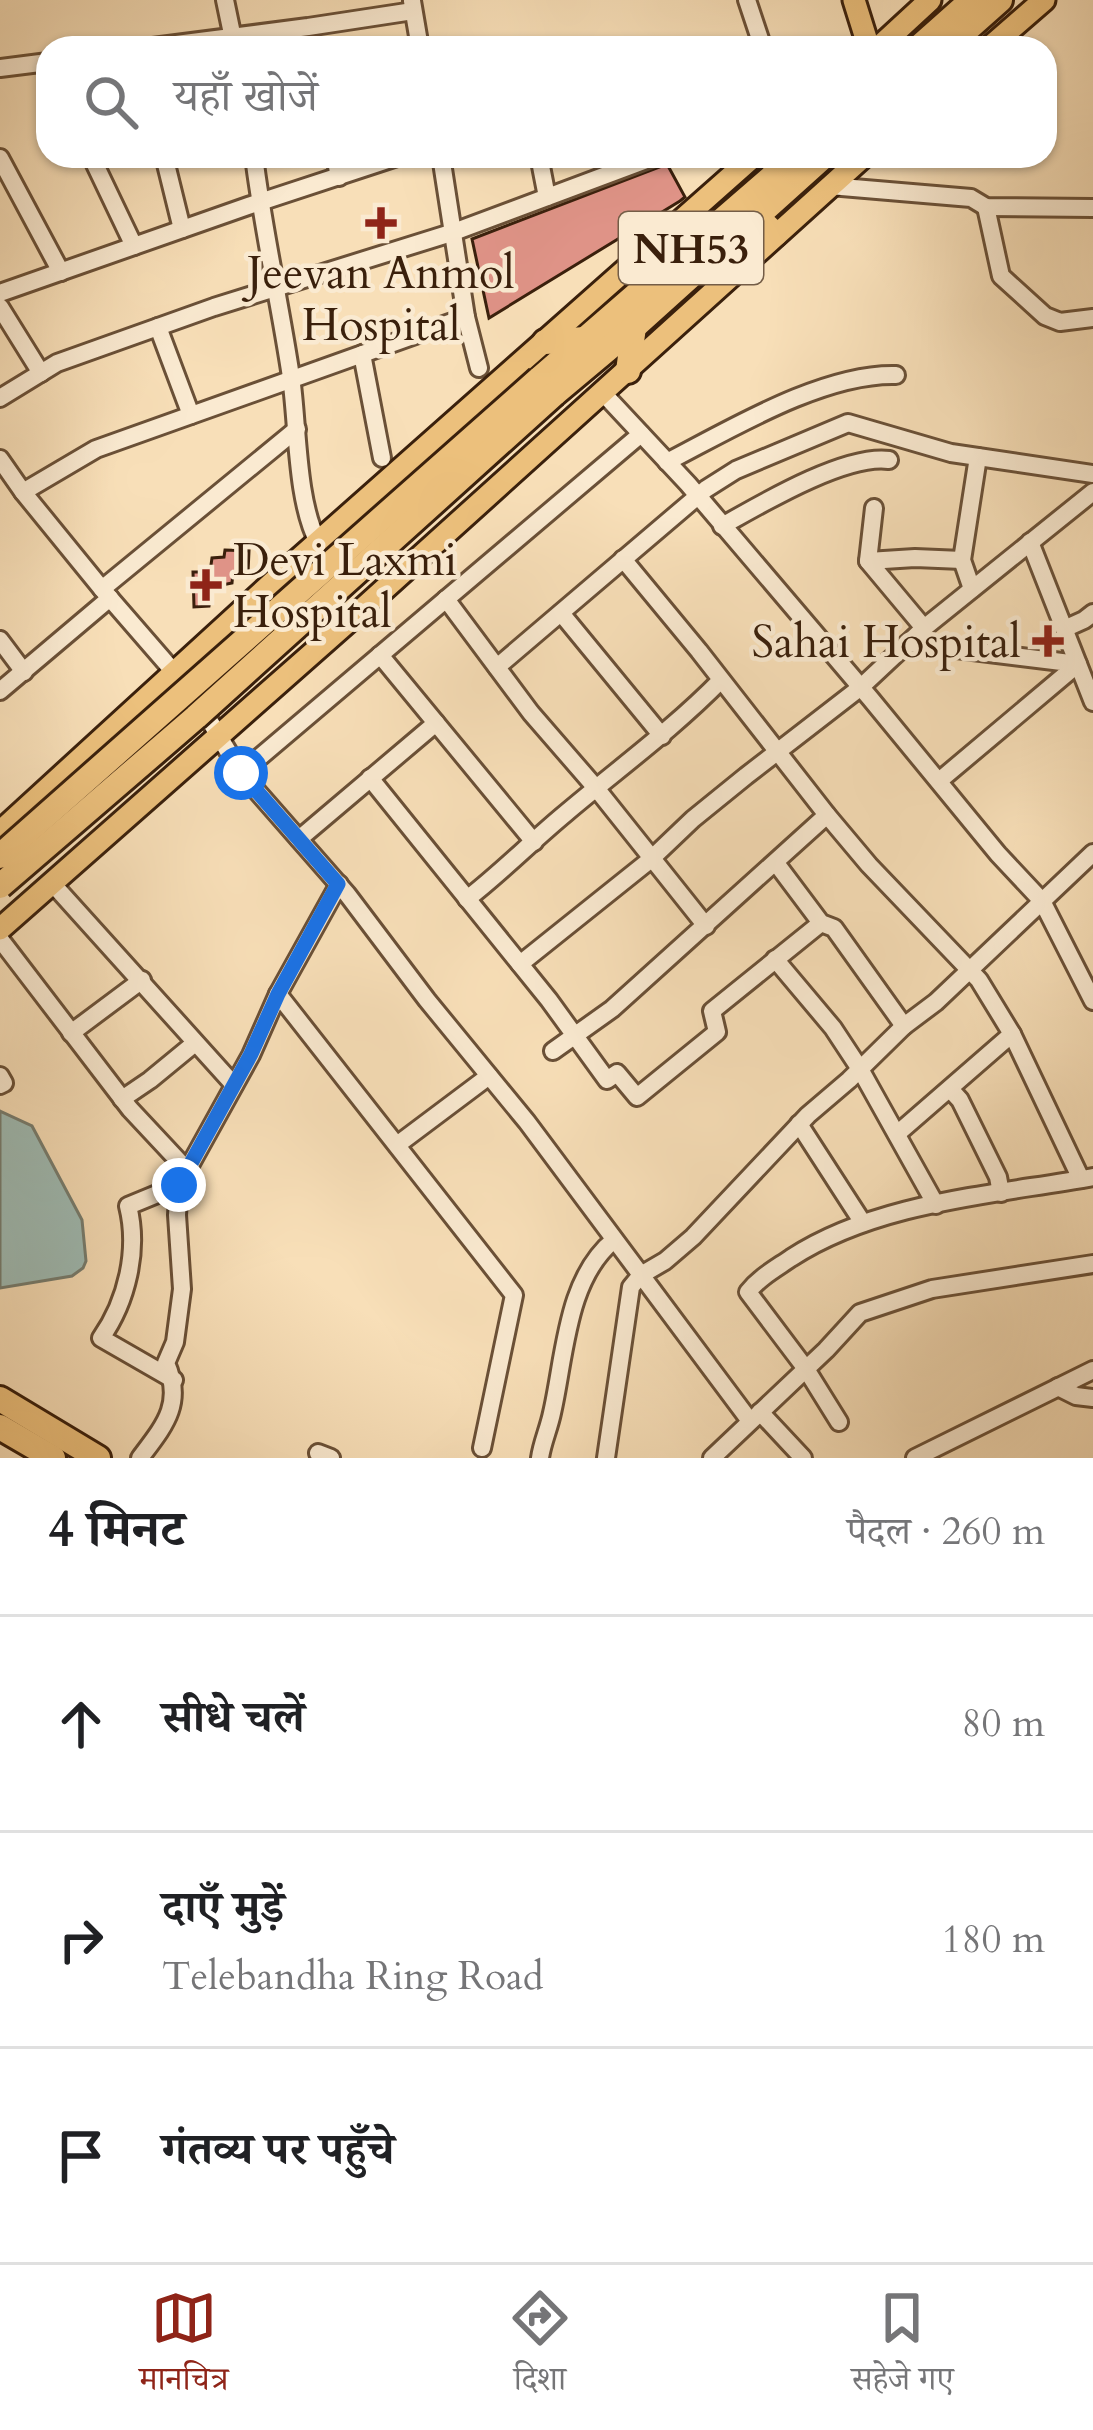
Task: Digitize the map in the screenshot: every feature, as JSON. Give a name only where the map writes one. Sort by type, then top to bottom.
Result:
[{"type":"highway","points":[[932,36],[972,0]]},
{"type":"highway","points":[[960,36],[1000,0]]},
{"type":"highway","name":"NH53","points":[[0,886],[196,717],[547,387],[585,339],[782,168]]},
{"type":"highway","name":"NH53","points":[[0,856],[547,387],[634,327],[810,168]]},
{"type":"highway","points":[[756,216],[776,234]]},
{"type":"highway","points":[[628,371],[634,327]]},
{"type":"highway","points":[[545,342],[585,339]]},
{"type":"highway","points":[[2,1412],[53,1458]]},
{"type":"highway","points":[[2,1412],[98,1458]]},
{"type":"main road","points":[[854,0],[865,36]]},
{"type":"main road","points":[[891,36],[930,0]]},
{"type":"main road","points":[[1002,36],[1044,0]]},
{"type":"main road","points":[[0,832],[318,542],[741,168]]},
{"type":"main road","points":[[0,929],[215,729],[628,371],[850,168]]},
{"type":"street","points":[[225,0],[233,36]]},
{"type":"street","points":[[746,0],[759,36]]},
{"type":"street","points":[[264,36],[412,5],[418,36]]},
{"type":"street","points":[[308,27],[310,36]]},
{"type":"street","points":[[0,68],[36,64]]},
{"type":"street","points":[[0,158],[4,179],[61,272]]},
{"type":"street","points":[[97,168],[134,246]]},
{"type":"street","points":[[167,168],[182,229]]},
{"type":"street","points":[[255,168],[292,379],[306,503],[318,542]]},
{"type":"street","points":[[337,168],[339,176]]},
{"type":"street","points":[[0,293],[363,168]]},
{"type":"street","points":[[442,168],[478,368]]},
{"type":"street","points":[[541,168],[547,197]]},
{"type":"street","points":[[0,398],[57,363],[451,233],[625,168]]},
{"type":"street","points":[[830,186],[971,198],[986,207],[1093,208]]},
{"type":"street","points":[[986,207],[1000,276],[1046,316],[1060,322],[1093,318]]},
{"type":"street","points":[[0,307],[41,373]]},
{"type":"street","points":[[23,492],[96,449],[466,316]]},
{"type":"street","points":[[158,327],[191,415]]},
{"type":"street","points":[[362,354],[382,458]]},
{"type":"street","points":[[667,462],[786,403],[870,374],[896,375]]},
{"type":"street","points":[[603,393],[698,497],[1042,901],[1093,1001]]},
{"type":"street","points":[[497,667],[736,470],[848,424],[951,453],[1093,474]]},
{"type":"street","points":[[0,692],[297,429]]},
{"type":"street","points":[[241,773],[641,434]]},
{"type":"street","points":[[972,589],[962,560],[978,457]]},
{"type":"street","points":[[0,459],[177,675]]},
{"type":"street","points":[[722,526],[857,461],[889,460]]},
{"type":"street","points":[[520,964],[1093,492]]},
{"type":"street","points":[[874,508],[868,560],[924,628]]},
{"type":"street","points":[[1030,542],[1093,702]]},
{"type":"street","points":[[623,559],[827,815],[980,980],[1087,1178],[862,1223],[815,1243],[758,1280],[748,1292],[839,1422]]},
{"type":"street","points":[[868,560],[962,560]]},
{"type":"street","points":[[446,599],[531,713],[706,926]]},
{"type":"street","points":[[561,613],[662,736]]},
{"type":"street","points":[[1064,628],[1093,613]]},
{"type":"street","points":[[0,640],[24,672]]},
{"type":"street","points":[[908,643],[1078,664]]},
{"type":"street","points":[[380,655],[534,842]]},
{"type":"street","points":[[938,781],[1078,664]]},
{"type":"street","points":[[467,899],[722,680]]},
{"type":"street","points":[[298,839],[436,723]]},
{"type":"street","points":[[215,729],[241,773],[338,884],[755,1417],[803,1458]]},
{"type":"street","points":[[370,778],[607,1080],[617,1073],[638,1097],[717,1032],[712,1011],[821,922]]},
{"type":"street","points":[[553,1052],[612,1009],[827,815]]},
{"type":"street","points":[[606,1458],[631,1287],[693,1237],[800,1124],[1093,853]]},
{"type":"street","points":[[776,863],[821,922],[834,928],[904,1026]]},
{"type":"street","points":[[52,883],[234,1085]]},
{"type":"street","points":[[140,1458],[173,1409],[174,1380],[166,1363],[175,1342],[182,1289],[177,1215],[183,1177],[338,884]]},
{"type":"street","points":[[0,938],[183,1177]]},
{"type":"street","points":[[776,959],[860,1069],[936,1205]]},
{"type":"street","points":[[70,1034],[142,980]]},
{"type":"street","points":[[278,994],[514,1295],[482,1448]]},
{"type":"street","points":[[897,1134],[1012,1034]]},
{"type":"street","points":[[122,1099],[195,1043]]},
{"type":"street","points":[[0,1076],[4,1083],[0,1085]]},
{"type":"street","points":[[397,1145],[489,1076]]},
{"type":"street","points":[[950,1089],[998,1177],[1001,1193]]},
{"type":"street","points":[[800,1124],[862,1223]]},
{"type":"street","points":[[174,1380],[100,1338],[113,1321],[129,1272],[133,1225],[128,1207],[183,1177]]},
{"type":"street","points":[[540,1458],[572,1308],[590,1269],[614,1240]]},
{"type":"street","points":[[712,1458],[860,1313],[932,1289],[1093,1264]]},
{"type":"street","points":[[915,1458],[1093,1370]]},
{"type":"street","points":[[1058,1388],[1093,1398]]},
{"type":"water","points":[[0,1111],[32,1126],[82,1220],[86,1261],[72,1276],[0,1288]]},
{"type":"building","points":[[657,168],[669,168],[685,197],[489,318],[472,239]]},
{"type":"building","points":[[225,550],[249,551],[248,572],[233,572],[232,583],[212,587],[209,606],[194,607],[193,572],[210,572],[212,558],[224,557]]},
{"type":"place","name":"Jeevan Anmol Hospital","points":[[381,223]]},
{"type":"place","name":"Devi Laxmi Hospital","points":[[206,585]]},
{"type":"place","name":"Sahai Hospital","points":[[1048,641]]},
{"type":"route","points":[[179,1185],[338,884],[241,773]]}]
